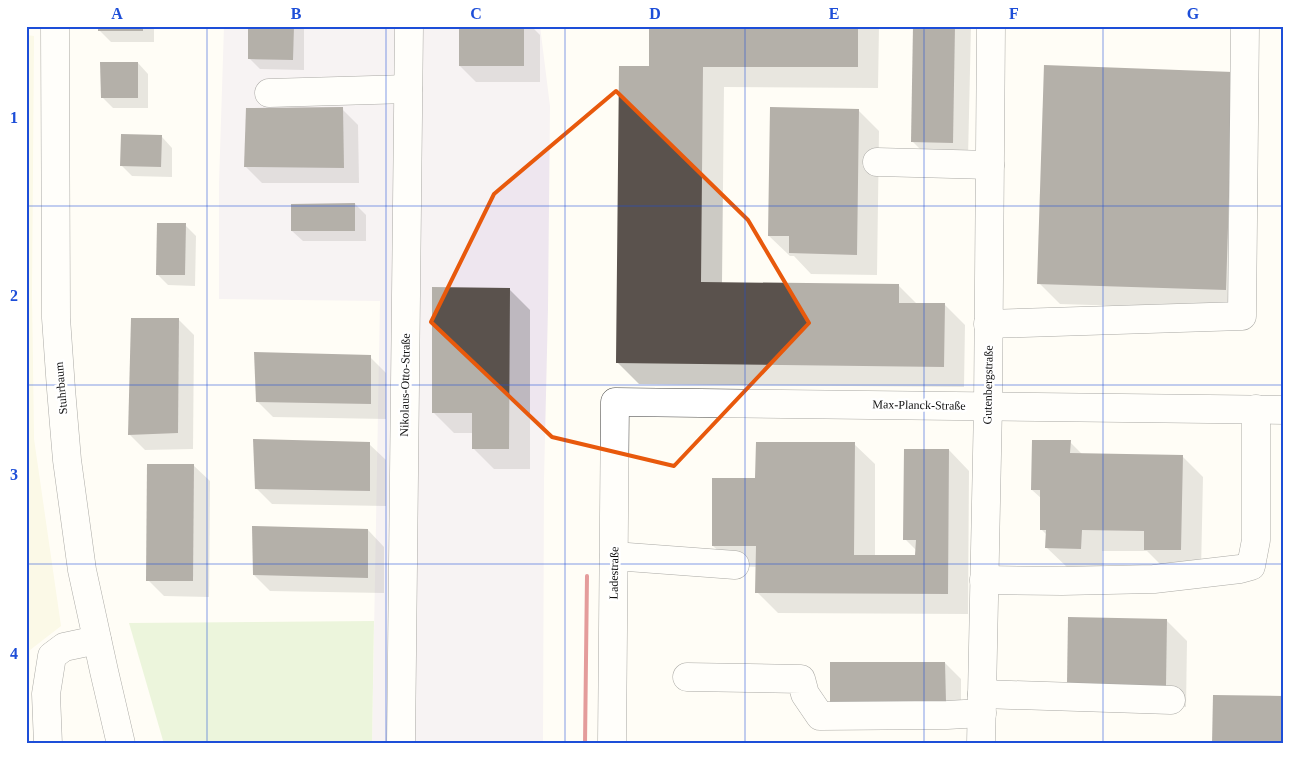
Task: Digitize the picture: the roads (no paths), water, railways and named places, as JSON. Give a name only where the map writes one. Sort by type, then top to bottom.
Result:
[{"type":"street","name":"Stuhrbaum","points":[[55,26],[56,318],[67,460],[82,570],[121,744]]},
{"type":"street","name":"Nikolaus-Otto-Straße","points":[[401,744],[409,26]]},
{"type":"street","name":"Gutenbergstraße","points":[[981,744],[988,406],[991,26]]},
{"type":"street","points":[[988,324],[1242,316],[1245,26]]},
{"type":"street","points":[[269,92],[408,89]]},
{"type":"street","points":[[877,162],[990,165]]},
{"type":"street","name":"Max-Planck-Straße","points":[[615,402],[1284,410]]},
{"type":"street","name":"Ladestraße","points":[[612,744],[615,402]]},
{"type":"street","points":[[984,580],[1154,579],[1240,569],[1251,566],[1256,540],[1256,410]]},
{"type":"street","points":[[614,556],[735,564]]},
{"type":"street","points":[[48,744],[46,694],[52,656],[64,647],[97,640]]},
{"type":"street","points":[[687,677],[801,679],[805,694],[820,716],[947,715],[982,704],[1171,700]]},
{"type":"railway","points":[[585,744],[587,576]]}]
